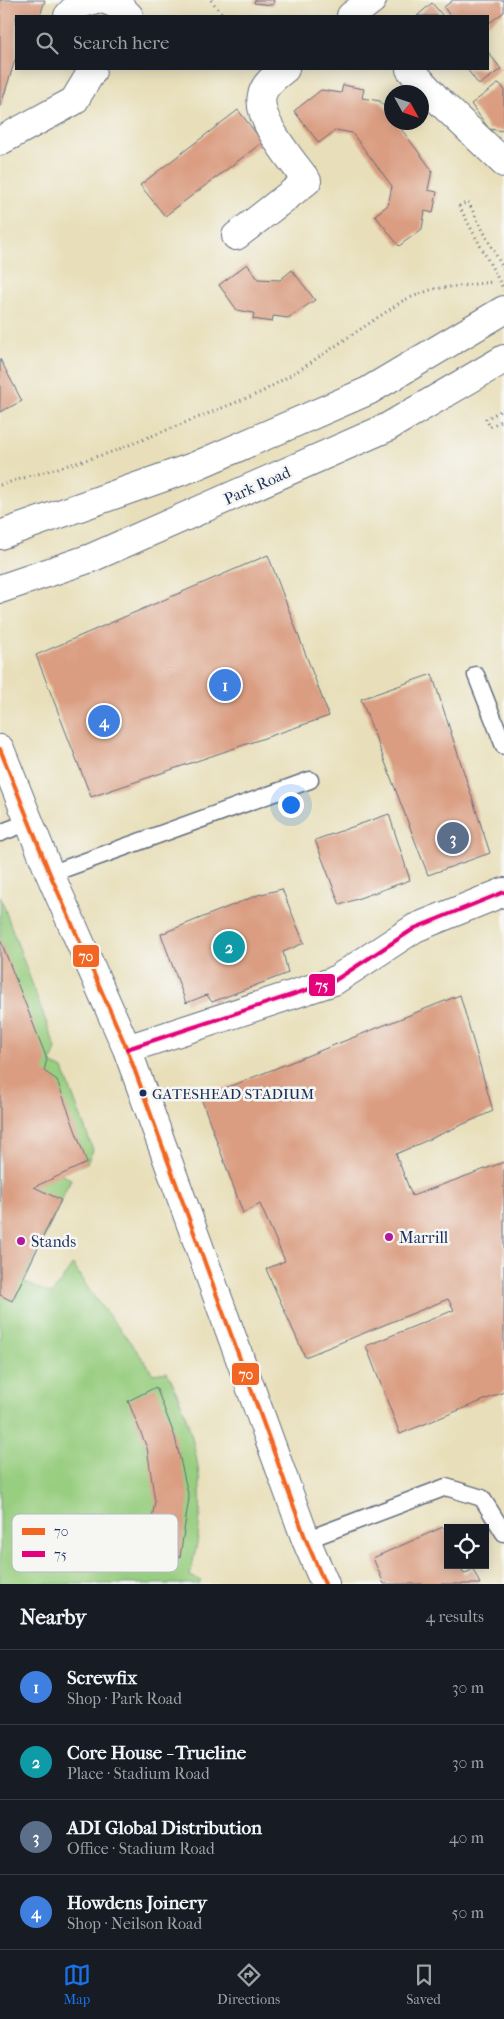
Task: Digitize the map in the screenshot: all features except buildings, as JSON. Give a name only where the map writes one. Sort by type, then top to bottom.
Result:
[{"type":"main road","points":[[69,15],[78,5],[93,0]]},
{"type":"main road","points":[[105,0],[118,6],[128,15]]},
{"type":"main road","points":[[0,141],[74,101],[97,70]]},
{"type":"main road","points":[[236,236],[307,181],[270,127],[261,104],[263,93],[267,86],[284,70]]},
{"type":"main road","points":[[411,70],[436,98],[504,163]]},
{"type":"main road","points":[[0,534],[193,467],[368,391],[504,310]]},
{"type":"main road","name":"Park Road","points":[[0,589],[91,558],[386,428],[504,359]]},
{"type":"main road","points":[[0,749],[50,874],[127,1049],[306,1540],[325,1584]]},
{"type":"main road","points":[[127,1049],[334,982],[415,928],[504,892]]},
{"type":"lane","points":[[476,675],[504,746]]},
{"type":"lane","points":[[50,874],[310,780]]},
{"type":"lane","points":[[0,833],[29,822]]},
{"type":"lane","points":[[306,1540],[446,1487],[482,1498],[504,1533]]},
{"type":"path","points":[[211,0],[223,15]]},
{"type":"path","points":[[504,270],[468,202],[460,206],[504,290]]},
{"type":"path","points":[[0,485],[109,453],[262,392],[304,368],[404,300],[433,289],[504,280]]},
{"type":"path","points":[[504,409],[486,419],[490,427],[504,419]]},
{"type":"green space","points":[[0,896],[56,1049],[51,1063],[63,1069],[93,1150],[87,1163],[60,1174],[71,1179],[23,1282],[52,1294],[73,1264],[91,1293],[153,1374],[167,1372],[183,1409],[198,1467],[200,1487],[199,1527],[190,1576],[201,1581],[199,1584],[0,1584]]},
{"type":"transit line","name":"70","points":[[0,749],[50,874],[127,1049],[306,1540],[325,1584]]},
{"type":"transit line","name":"75","points":[[127,1049],[334,981],[415,928],[504,892]]},
{"type":"place","name":"Screwfix","points":[[225,685]]},
{"type":"place","name":"Howdens Joinery","points":[[104,721]]},
{"type":"place","name":"ADI Global Distribution","points":[[453,838]]},
{"type":"place","name":"Core House - Trueline","points":[[229,947]]},
{"type":"place","name":"GATESHEAD STADIUM","points":[[143,1093]]},
{"type":"place","name":"Marrill","points":[[389,1237]]},
{"type":"place","name":"Stands","points":[[21,1241]]}]
